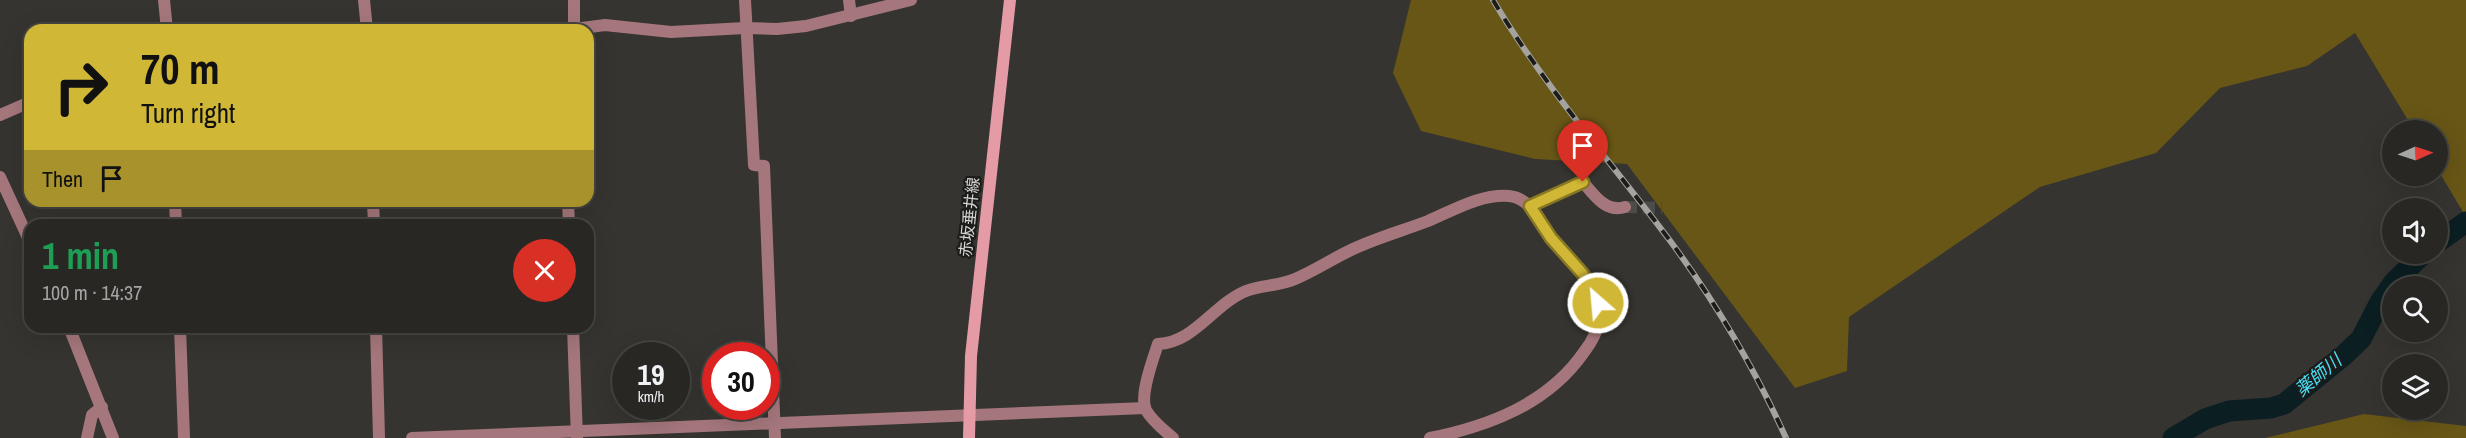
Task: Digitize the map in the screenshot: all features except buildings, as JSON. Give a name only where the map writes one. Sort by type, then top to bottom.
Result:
[{"type":"main road","name":"赤坂垂井線","points":[[969,438],[973,334],[1010,0]]},
{"type":"street","points":[[164,0],[166,24]]},
{"type":"street","points":[[364,0],[366,24]]},
{"type":"street","points":[[572,24],[574,0]]},
{"type":"street","points":[[745,0],[754,165],[764,166],[775,438]]},
{"type":"street","points":[[849,0],[851,16]]},
{"type":"street","points":[[594,27],[605,25],[671,33],[745,28],[777,29],[806,26],[911,0]]},
{"type":"street","points":[[0,115],[24,105]]},
{"type":"street","points":[[0,177],[24,229]]},
{"type":"street","points":[[1530,206],[1583,182],[1608,207],[1618,209],[1625,207]]},
{"type":"street","points":[[1173,438],[1152,419],[1145,408],[1147,382],[1158,344],[1176,341],[1186,336],[1218,308],[1246,291],[1293,280],[1352,249],[1477,200],[1511,196],[1530,206],[1551,238],[1583,274],[1591,287],[1599,313],[1591,342],[1561,380],[1531,403],[1471,428],[1430,438]]},
{"type":"street","points":[[71,333],[113,438]]},
{"type":"street","points":[[180,333],[184,438]]},
{"type":"street","points":[[376,333],[379,438]]},
{"type":"street","points":[[573,333],[577,435]]},
{"type":"street","points":[[87,438],[92,415],[102,407]]},
{"type":"street","points":[[412,438],[577,435],[1145,408]]},
{"type":"shaded area","points":[[1411,0],[2466,0],[2466,217],[2448,186],[2448,120],[2408,120],[2355,33],[2307,66],[2220,88],[2156,153],[2040,187],[1849,317],[1847,371],[1795,388],[1627,164],[1535,159],[1421,131],[1393,73]]},
{"type":"shaded area","points":[[2364,414],[2382,416],[2382,420],[2415,420],[2466,426],[2466,438],[2265,438]]},
{"type":"waterway","name":"薬師川","points":[[2448,235],[2466,222]]},
{"type":"waterway","name":"薬師川","points":[[2173,438],[2205,419],[2229,411],[2271,408],[2284,404],[2361,339],[2380,302],[2394,282],[2413,264]]},
{"type":"tunnel","points":[[1625,207],[1662,208]]},
{"type":"railway","points":[[1493,0],[1534,63],[1671,242],[1704,289],[1748,362],[1786,438]]},
{"type":"route","points":[[1583,182],[1530,206],[1551,238],[1583,274],[1598,303]]}]
